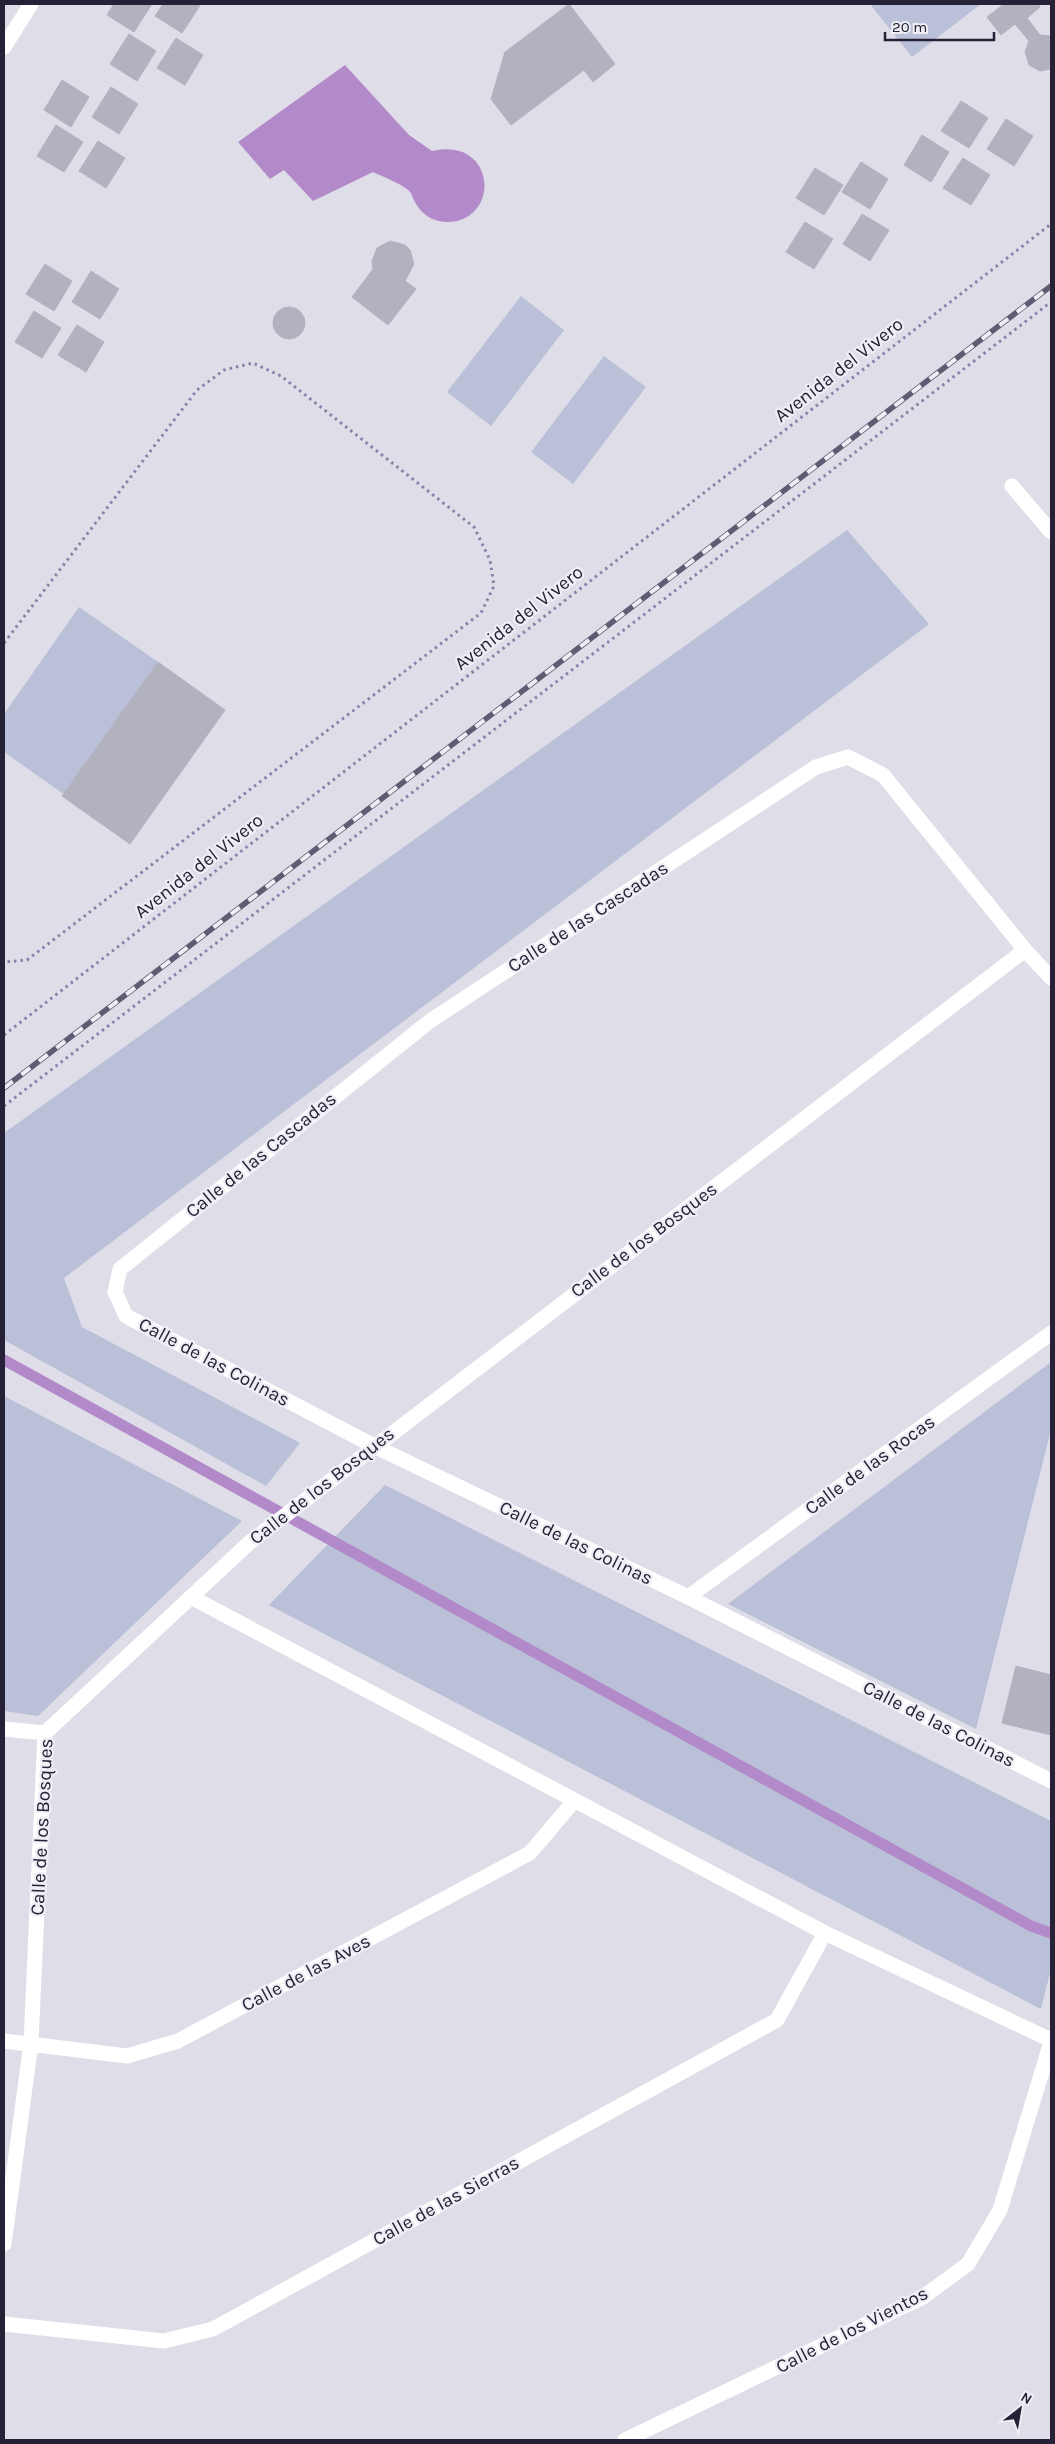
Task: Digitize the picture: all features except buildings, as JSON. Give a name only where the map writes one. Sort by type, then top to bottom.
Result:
[{"type":"street","points":[[4,47],[32,4]]},
{"type":"street","points":[[1012,486],[1051,532]]},
{"type":"street","name":"Calle de las Cascadas","points":[[116,1292],[120,1269],[430,1021],[816,767],[848,757],[883,775],[1025,950],[1051,978]]},
{"type":"street","name":"Calle de los Bosques","points":[[4,2244],[31,2044],[45,1733],[249,1543],[1025,950]]},
{"type":"street","name":"Calle de las Colinas","points":[[116,1292],[126,1316],[374,1446],[688,1597],[1051,1780]]},
{"type":"street","name":"Calle de las Rocas","points":[[688,1597],[1051,1332]]},
{"type":"street","points":[[191,1597],[825,1933],[1051,2041]]},
{"type":"street","points":[[4,1729],[45,1733]]},
{"type":"street","name":"Calle de las Aves","points":[[4,2041],[128,2056],[178,2041],[530,1853],[574,1801]]},
{"type":"street","name":"Calle de las Sierras","points":[[4,2324],[164,2341],[213,2329],[777,2020],[825,1933]]},
{"type":"street","name":"Calle de los Vientos","points":[[625,2440],[923,2297],[968,2264],[1000,2210],[1051,2041]]},
{"type":"path","name":"Avenida del Vivero","points":[[4,1035],[1051,224]]},
{"type":"path","points":[[4,1106],[1051,302]]},
{"type":"path","points":[[4,644],[197,390],[224,370],[253,363],[281,376],[474,527],[490,560],[494,586],[481,613],[28,960],[4,962]]},
{"type":"shaded area","points":[[870,4],[981,4],[912,57]]},
{"type":"shaded area","points":[[345,65],[409,135],[432,151],[452,150],[467,154],[478,164],[484,177],[484,190],[480,203],[471,214],[451,222],[433,219],[418,208],[407,189],[373,172],[313,201],[284,170],[270,179],[238,142]]},
{"type":"shaded area","points":[[521,296],[564,330],[491,426],[447,392]]},
{"type":"shaded area","points":[[604,356],[646,387],[573,484],[531,452]]},
{"type":"shaded area","points":[[847,530],[929,624],[64,1278],[82,1327],[300,1443],[266,1486],[4,1340],[4,1133]]},
{"type":"shaded area","points":[[79,607],[158,662],[65,795],[4,752],[4,714]]},
{"type":"shaded area","points":[[1051,1362],[1051,1430],[976,1729],[728,1604]]},
{"type":"shaded area","points":[[4,1396],[242,1521],[38,1716],[4,1711]]},
{"type":"shaded area","points":[[385,1485],[1051,1821],[1051,1969],[1041,2009],[269,1605]]},
{"type":"waterway","points":[[4,1360],[1031,1926],[1051,1933]]},
{"type":"railway","points":[[4,1088],[1051,286]]}]
